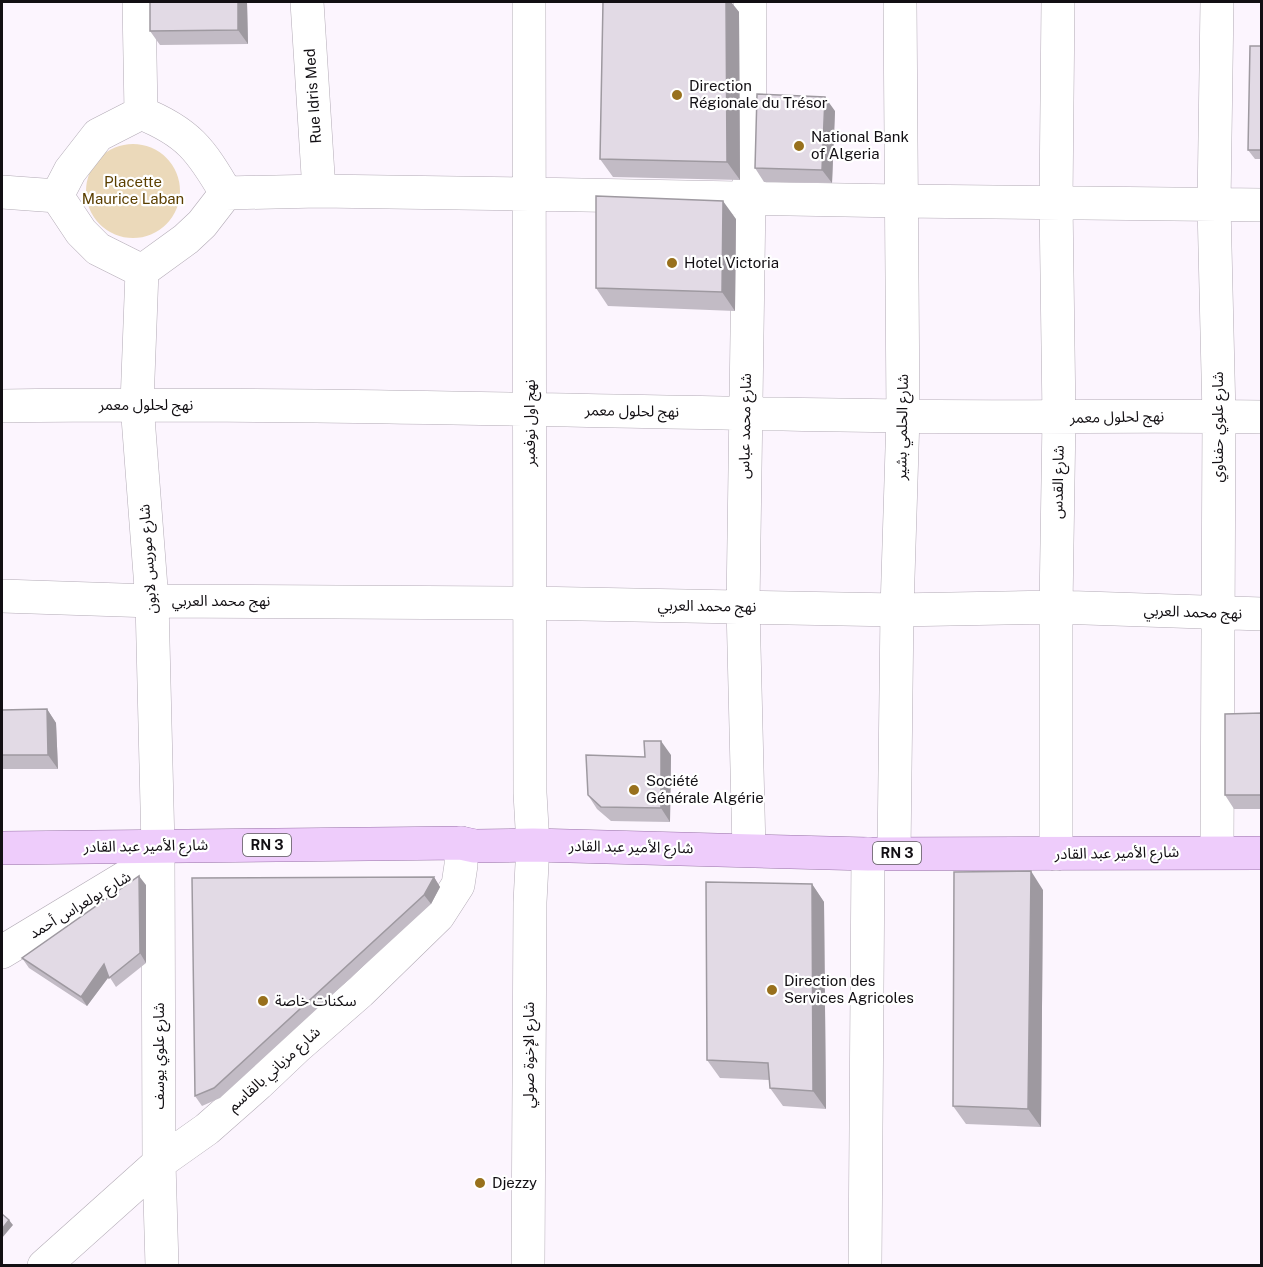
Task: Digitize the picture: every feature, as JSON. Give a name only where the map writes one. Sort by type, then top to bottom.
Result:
[{"type":"main road","name":"شارع الأمير عبد القادر","points":[[2,848],[158,852],[461,843],[475,846],[533,845],[881,853],[1262,853]]},
{"type":"street","points":[[139,2],[141,113]]},
{"type":"street","name":"Rue Idris Med","points":[[307,2],[319,191]]},
{"type":"street","name":"نهج اول نوفمبر","points":[[529,2],[530,793],[533,845]]},
{"type":"street","name":"شارع محمد عباس","points":[[749,850],[743,606],[750,2]]},
{"type":"street","name":"شارع الحلمي بشير","points":[[865,1266],[881,853],[897,610],[903,416],[900,2]]},
{"type":"street","name":"شارع القدس","points":[[1056,854],[1059,418],[1056,201],[1058,2]]},
{"type":"street","name":"شارع علوي حفناوي","points":[[1216,852],[1219,416],[1214,205],[1217,2]]},
{"type":"street","points":[[57,196],[70,171],[98,135],[141,113],[158,120],[187,138],[208,165],[225,193]]},
{"type":"street","points":[[225,193],[319,191],[1262,205]]},
{"type":"street","points":[[2,192],[57,196]]},
{"type":"street","points":[[57,196],[81,232],[98,249],[142,271],[201,224],[225,193]]},
{"type":"street","name":"شارع موريس لابون","points":[[142,271],[137,404],[152,601],[158,852]]},
{"type":"street","name":"نهج لحلول معمر","points":[[2,406],[137,404],[530,408],[1059,418],[1262,417]]},
{"type":"street","name":"نهج محمد العربي","points":[[2,596],[152,601],[530,603],[897,610],[1056,608],[1262,614]]},
{"type":"street","name":"شارع مزياني بالقاسم","points":[[44,1266],[159,1163],[207,1129],[258,1084],[360,992],[438,916],[458,885],[461,843]]},
{"type":"street","name":"شارع الإخوة صولي","points":[[528,1266],[530,902],[533,845]]},
{"type":"street","name":"شارع بولعراس أحمد","points":[[2,952],[158,852]]},
{"type":"street","name":"شارع علوي يوسف","points":[[158,852],[159,1163],[162,1266]]},
{"type":"green space","name":"Placette Maurice Laban","points":[[133,144],[151,147],[166,158],[177,173],[180,191],[177,209],[166,224],[151,235],[133,238],[115,235],[100,224],[89,209],[86,191],[89,173],[100,158],[115,147]]},
{"type":"building","points":[[150,2],[238,2],[238,30],[150,31]]},
{"type":"building","name":"Direction Régionale du Trésor","points":[[603,2],[726,2],[727,162],[600,159]]},
{"type":"building","points":[[1250,46],[1262,46],[1262,150],[1248,150]]},
{"type":"building","name":"National Bank of Algeria","points":[[757,94],[825,97],[822,170],[755,168]]},
{"type":"building","name":"Hotel Victoria","points":[[596,196],[723,201],[722,292],[596,288]]},
{"type":"building","points":[[47,709],[48,755],[2,755],[2,710]]},
{"type":"building","points":[[1262,713],[1262,795],[1225,795],[1225,714]]},
{"type":"building","name":"Société Générale Algérie","points":[[644,741],[661,741],[661,808],[601,807],[588,795],[586,755],[645,757]]},
{"type":"building","points":[[1031,871],[1028,1109],[953,1106],[954,872]]},
{"type":"building","points":[[139,876],[140,953],[109,978],[104,964],[81,997],[22,958]]},
{"type":"building","name":"سكنات خاصة","points":[[434,877],[424,895],[214,1088],[195,1096],[192,878]]},
{"type":"building","name":"Direction des Services Agricoles","points":[[706,882],[812,884],[813,1091],[770,1088],[768,1063],[707,1060]]},
{"type":"building","points":[[2,1214],[9,1220],[2,1229]]},
{"type":"place","name":"Direction Régionale du Trésor","points":[[677,95]]},
{"type":"place","name":"National Bank of Algeria","points":[[799,146]]},
{"type":"place","name":"Hotel Victoria","points":[[672,263]]},
{"type":"place","name":"Société Générale Algérie","points":[[634,790]]},
{"type":"place","name":"Direction des Services Agricoles","points":[[772,990]]},
{"type":"place","name":"سكنات خاصة","points":[[263,1001]]},
{"type":"place","name":"Djezzy","points":[[480,1183]]}]
